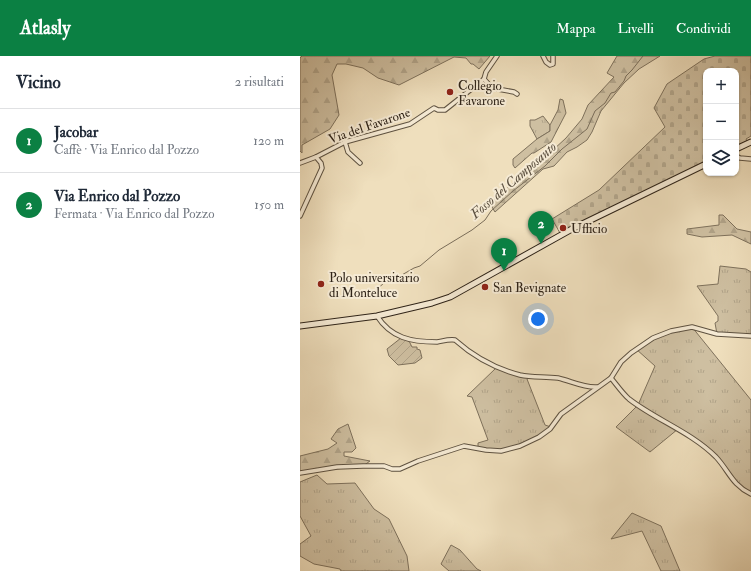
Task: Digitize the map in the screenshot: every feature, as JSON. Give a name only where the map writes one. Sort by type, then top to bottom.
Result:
[{"type":"street","name":"Via del Favarone","points":[[300,163],[316,157],[345,142],[410,124],[434,108],[438,110],[445,110],[484,79],[486,72],[497,56]]},
{"type":"street","points":[[543,56],[546,62],[550,65],[553,64],[553,56]]},
{"type":"street","points":[[484,79],[492,88],[514,92],[517,94]]},
{"type":"street","points":[[345,142],[348,152],[360,163]]},
{"type":"street","points":[[739,148],[751,142]]},
{"type":"street","name":"Via del Favarone","points":[[300,216],[322,168],[321,163],[316,157]]},
{"type":"street","points":[[739,158],[751,159]]},
{"type":"street","points":[[300,326],[376,316],[432,303],[457,294],[572,229],[703,165]]},
{"type":"street","points":[[376,316],[387,329],[402,338],[437,342],[455,340],[467,350],[490,364],[520,375],[557,378],[591,387],[599,387]]},
{"type":"street","points":[[300,473],[337,467],[384,466],[392,469],[400,469],[418,461],[464,446],[501,451],[520,446],[539,437],[550,428],[561,414],[611,378],[621,362],[630,353],[653,338],[671,331],[692,327],[716,334],[751,336]]},
{"type":"street","points":[[611,378],[628,398],[672,425],[716,457],[741,489],[751,494]]},
{"type":"green space","points":[[302,56],[490,56],[479,69],[471,64],[466,58],[454,57],[399,85],[378,78],[363,68],[346,64],[337,64],[332,75],[339,115],[330,129],[302,145],[302,153],[300,151],[300,58]]},
{"type":"green space","points":[[617,56],[660,56],[639,69],[624,83],[601,111],[587,140],[567,152],[554,166],[543,169],[495,212],[492,207],[495,198],[540,162],[566,138],[582,119],[588,105],[614,77],[607,73]]},
{"type":"green space","points":[[715,56],[751,56],[751,136],[746,139],[747,141],[739,145],[739,68],[703,68],[703,162],[560,233],[552,219],[599,190],[665,127],[654,108],[667,84],[704,59]]},
{"type":"green space","points":[[560,99],[563,100],[566,113],[551,142],[532,153],[515,168],[513,165],[513,159],[537,139],[550,131],[550,125],[558,110]]},
{"type":"green space","points":[[543,116],[550,125],[550,131],[537,139],[530,126],[530,120],[535,120]]},
{"type":"green space","points":[[719,215],[723,215],[737,229],[751,232],[751,244],[732,235],[702,237],[687,234],[687,229],[719,225]]},
{"type":"green space","points":[[720,266],[746,269],[751,272],[751,336],[717,334],[715,323],[718,321],[718,316],[697,286],[718,284]]},
{"type":"green space","points":[[692,327],[751,400],[751,494],[741,489],[716,457],[678,429],[650,452],[616,427],[638,405],[655,366],[636,349],[653,338]]},
{"type":"green space","points":[[401,338],[409,339],[412,347],[417,347],[417,349],[420,350],[422,358],[415,363],[398,365],[389,356],[387,349]]},
{"type":"green space","points":[[496,368],[531,376],[527,379],[545,425],[551,427],[527,442],[514,448],[500,451],[478,449],[478,443],[488,440],[472,397],[467,396]]},
{"type":"green space","points":[[348,424],[356,448],[352,452],[344,452],[344,456],[370,461],[363,466],[300,473],[300,456],[328,449],[337,443],[331,439],[338,429]]},
{"type":"green space","points":[[317,475],[327,484],[355,483],[374,509],[389,519],[407,556],[409,571],[341,571],[340,569],[314,564],[300,556],[300,544],[311,536],[300,516],[300,482]]},
{"type":"green space","points":[[632,513],[661,526],[680,571],[661,571],[642,531],[611,539]]},
{"type":"green space","points":[[451,545],[460,550],[477,569],[481,571],[449,571],[441,564]]},
{"type":"waterway","name":"Fosso del Camposanto","points":[[371,295],[386,281],[393,280],[420,266],[439,250],[472,230],[485,220],[491,211],[513,191],[545,166],[562,149],[587,129],[595,111],[605,103],[611,93],[615,92],[643,56]]},
{"type":"place","name":"Collegio Favarone","points":[[450,92]]},
{"type":"place","name":"Ufficio","points":[[563,228]]},
{"type":"place","name":"Via Enrico dal Pozzo","points":[[541,244]]},
{"type":"place","name":"Jacobar","points":[[504,271]]},
{"type":"place","name":"Polo universitario di Monteluce","points":[[321,284]]},
{"type":"place","name":"San Bevignate","points":[[485,287]]}]
